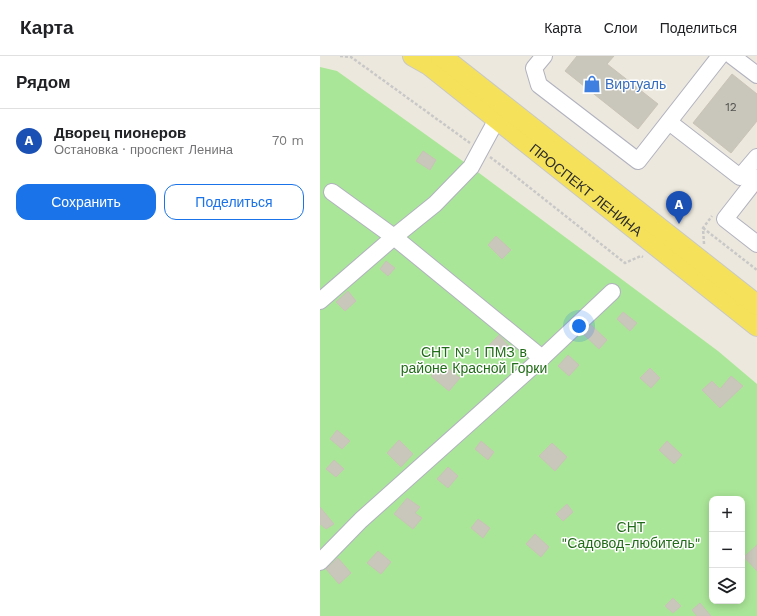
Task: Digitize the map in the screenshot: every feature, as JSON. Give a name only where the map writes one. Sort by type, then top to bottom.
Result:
[{"type":"main road","name":"ПРОСПЕКТ ЛЕНИНА","points":[[413,56],[429,65],[757,326]]},
{"type":"main road","name":"ПРОСПЕКТ ЛЕНИНА","points":[[441,56],[757,305]]},
{"type":"lane","points":[[539,62],[539,85],[638,161],[720,56]]},
{"type":"lane","points":[[732,56],[757,75]]},
{"type":"lane","points":[[320,300],[435,204],[471,167],[497,119]]},
{"type":"lane","points":[[668,122],[740,177],[757,157]]},
{"type":"lane","points":[[757,178],[725,219],[757,244]]},
{"type":"lane","points":[[332,192],[394,237],[542,358]]},
{"type":"lane","points":[[320,562],[361,520],[542,358],[612,292]]},
{"type":"path","points":[[340,56],[351,57],[472,144]]},
{"type":"path","points":[[485,153],[625,263],[641,256],[647,261]]},
{"type":"path","points":[[703,228],[757,270]]},
{"type":"green space","name":"СНТ № 1 ПМЗ в районе Красной Горки","points":[[320,67],[337,71],[471,167],[718,351],[757,384],[757,616],[320,616]]},
{"type":"building","points":[[577,56],[614,56],[607,64],[658,104],[638,129],[565,71]]},
{"type":"building","points":[[732,74],[757,94],[757,121],[731,153],[693,123]]},
{"type":"building","points":[[423,151],[436,160],[430,170],[416,161]]},
{"type":"building","points":[[496,236],[511,250],[502,259],[488,245]]},
{"type":"building","points":[[386,261],[395,268],[388,276],[380,269]]},
{"type":"building","points":[[348,291],[356,301],[345,311],[336,302]]},
{"type":"building","points":[[623,312],[637,323],[630,331],[617,319]]},
{"type":"building","points":[[591,325],[607,340],[599,349],[583,334]]},
{"type":"building","points":[[499,335],[510,347],[499,357],[488,346]]},
{"type":"building","points":[[568,355],[579,365],[569,376],[558,366]]},
{"type":"building","points":[[442,363],[460,378],[449,391],[431,376]]},
{"type":"building","points":[[650,368],[660,378],[651,388],[640,378]]},
{"type":"building","points":[[731,376],[743,386],[720,408],[702,390],[712,381],[720,389]]},
{"type":"building","points":[[337,430],[350,441],[342,449],[330,439]]},
{"type":"building","points":[[399,440],[413,454],[401,467],[387,453]]},
{"type":"building","points":[[481,441],[494,452],[488,460],[475,449]]},
{"type":"building","points":[[667,441],[682,455],[674,464],[659,450]]},
{"type":"building","points":[[552,443],[567,457],[555,471],[539,456]]},
{"type":"building","points":[[334,460],[344,469],[336,477],[326,469]]},
{"type":"building","points":[[448,467],[458,476],[448,488],[437,479]]},
{"type":"building","points":[[407,498],[420,507],[415,513],[422,518],[413,529],[394,514]]},
{"type":"building","points":[[567,504],[573,512],[563,521],[556,514]]},
{"type":"building","points":[[320,507],[334,524],[326,529],[320,524]]},
{"type":"building","points":[[478,519],[490,528],[483,538],[471,528]]},
{"type":"building","points":[[535,534],[549,547],[541,557],[526,544]]},
{"type":"building","points":[[757,545],[757,571],[745,558],[745,556]]},
{"type":"building","points":[[378,551],[391,562],[381,574],[367,563]]},
{"type":"building","points":[[338,558],[351,573],[339,584],[326,569]]},
{"type":"building","points":[[673,598],[681,606],[673,613],[665,606]]},
{"type":"building","points":[[700,603],[711,616],[697,616],[692,610]]},
{"type":"place","name":"Виртуаль","points":[[592,84]]},
{"type":"place","name":"Дворец пионеров","points":[[679,224]]},
{"type":"park label","name":"СНТ \"Садовод-любитель\"","points":[[631,536]]}]
